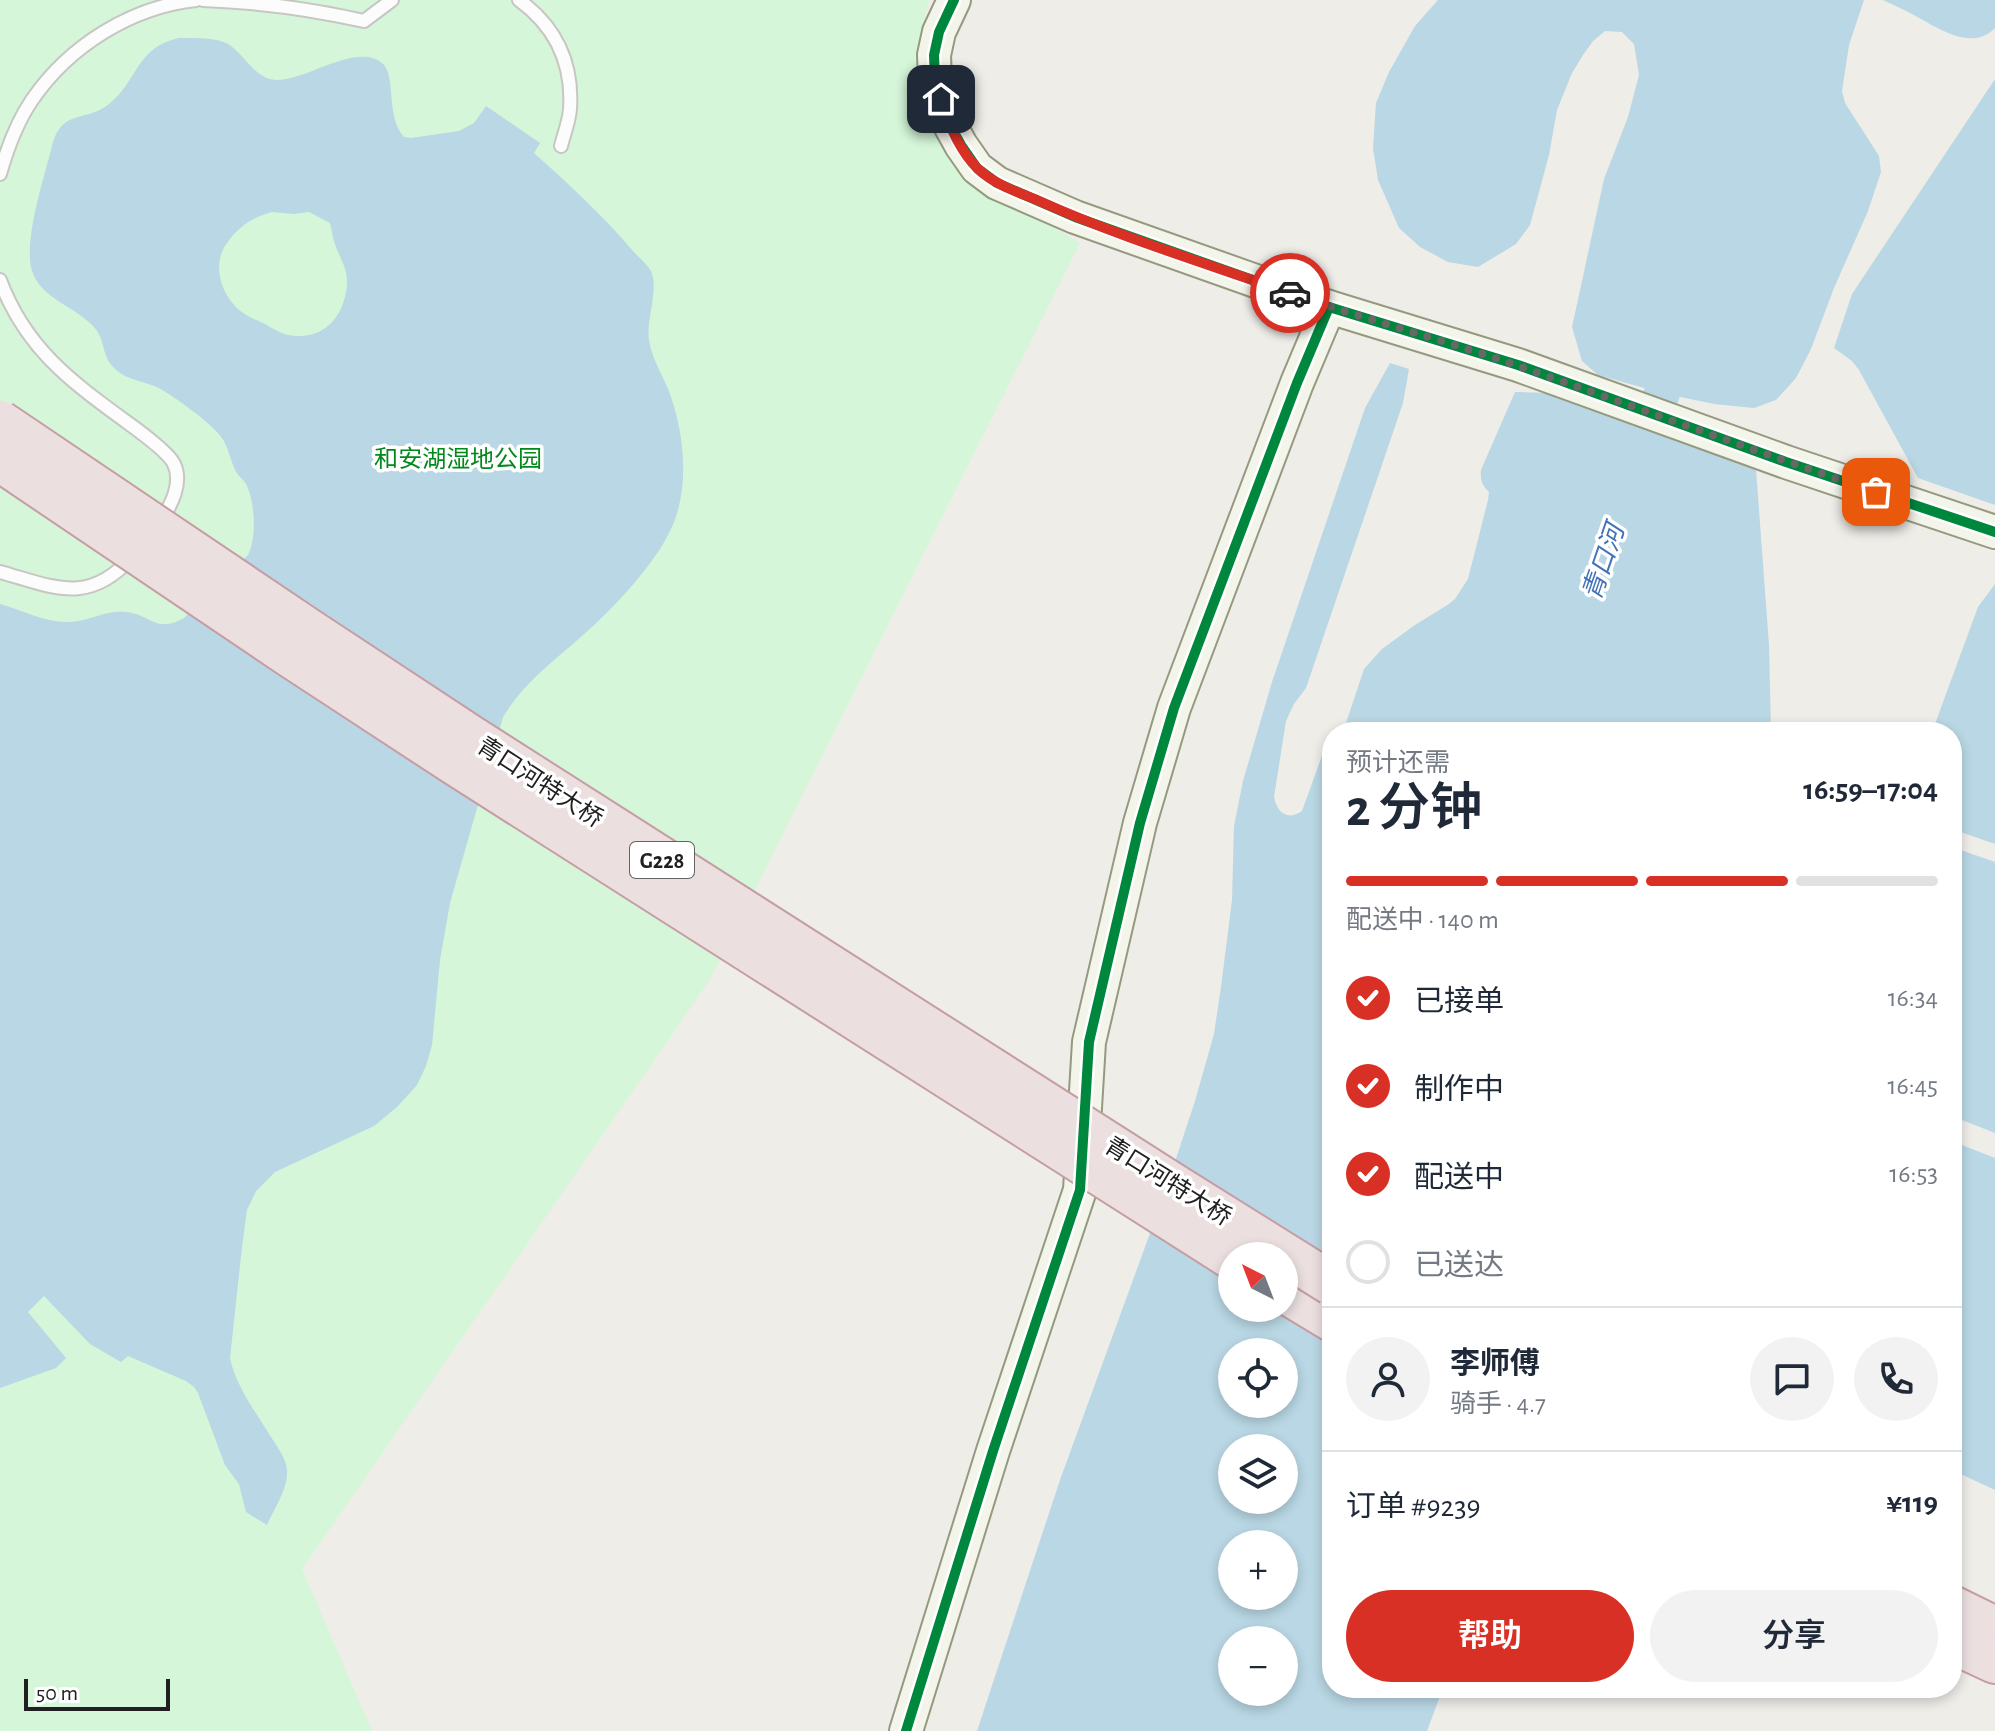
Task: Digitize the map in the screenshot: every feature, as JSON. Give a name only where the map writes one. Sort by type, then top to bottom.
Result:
[{"type":"highway","name":"青口河特大桥","points":[[0,422],[496,754],[1322,1278]]},
{"type":"highway","name":"青口河特大桥","points":[[0,460],[441,755],[1218,1249]]},
{"type":"highway","points":[[1298,1299],[1322,1314]]},
{"type":"highway","points":[[1962,1612],[1995,1628]]},
{"type":"highway","points":[[1962,1647],[1995,1662]]},
{"type":"street","points":[[954,0],[939,32],[934,55],[935,81],[946,118],[961,145],[977,168],[997,183],[1075,217],[1329,307],[1518,365],[1786,462],[1995,532]]},
{"type":"street","points":[[906,1731],[993,1451],[1080,1190],[1089,1042],[1144,809],[1174,708],[1297,383],[1329,307]]},
{"type":"lane","points":[[0,174],[25,112],[49,78],[67,60],[114,26],[165,6],[196,0]]},
{"type":"lane","points":[[203,0],[276,5],[364,21],[392,0]]},
{"type":"lane","points":[[519,0],[554,35],[567,67],[570,111],[561,146]]},
{"type":"lane","points":[[0,280],[14,313],[58,369],[172,460],[176,489],[162,520],[125,564],[97,585],[61,589],[0,572]]},
{"type":"green space","name":"和安湖湿地公园","points":[[0,0],[929,0],[915,60],[921,85],[975,181],[1080,243],[709,981],[302,1569],[372,1731],[0,1731]]},
{"type":"water","points":[[1438,0],[1864,0],[1849,45],[1842,91],[1845,103],[1879,156],[1881,172],[1811,349],[1796,378],[1776,400],[1754,408],[1714,404],[1598,375],[1582,361],[1572,327],[1604,179],[1628,117],[1639,75],[1634,44],[1622,32],[1605,31],[1593,41],[1572,73],[1557,110],[1549,155],[1530,225],[1516,244],[1478,267],[1448,262],[1420,247],[1399,228],[1378,180],[1373,148],[1376,103],[1389,72],[1415,26]]},
{"type":"water","points":[[1883,0],[1995,0],[1995,28],[1985,35],[1964,38]]},
{"type":"water","points":[[179,38],[204,38],[223,42],[234,48],[256,71],[276,80],[302,75],[345,59],[371,58],[382,63],[386,69],[395,118],[404,137],[459,131],[474,123],[486,106],[540,143],[534,153],[597,212],[651,271],[654,289],[649,340],[668,390],[682,443],[683,476],[679,507],[670,532],[656,555],[616,603],[536,677],[503,717],[450,903],[440,960],[432,1045],[417,1085],[374,1126],[275,1172],[256,1191],[247,1210],[230,1358],[242,1389],[287,1467],[283,1492],[267,1525],[246,1512],[239,1484],[225,1465],[194,1387],[128,1356],[121,1362],[90,1344],[44,1296],[28,1312],[66,1358],[56,1368],[0,1388],[0,604],[58,621],[78,621],[120,612],[134,613],[160,624],[174,622],[184,618],[248,555],[253,539],[254,520],[249,491],[235,470],[221,436],[164,391],[125,376],[113,367],[94,327],[43,289],[32,271],[32,227],[56,134],[68,121],[109,104],[146,57],[165,42]],"holes":[[[272,212],[309,212],[330,223],[347,282],[346,294],[337,316],[322,330],[301,336],[282,333],[238,309],[227,295],[219,268],[222,251],[247,223]]]},
{"type":"water","points":[[1995,79],[1995,505],[1918,478],[1859,370],[1834,348],[1852,294]]},
{"type":"water","points":[[1390,363],[1409,369],[1403,403],[1306,688],[1286,721],[1274,797],[1284,814],[1302,811],[1322,756],[1322,1698],[1439,1698],[1427,1731],[977,1731],[1060,1480],[1164,1195],[1214,1034],[1232,900],[1234,826],[1243,781],[1272,682],[1365,408]]},
{"type":"water","points":[[1515,392],[1549,393],[1756,470],[1769,645],[1771,722],[1346,722],[1364,669],[1382,649],[1455,599],[1468,579],[1489,492],[1482,482],[1481,470]]},
{"type":"water","points":[[1995,584],[1995,844],[1962,832],[1962,722],[1936,722],[1978,607]]},
{"type":"water","points":[[1962,850],[1995,862],[1995,1133],[1962,1120]]},
{"type":"water","points":[[1962,1145],[1995,1158],[1995,1490],[1962,1475]]},
{"type":"waterway","name":"青口河","points":[[1633,477],[1662,393]]},
{"type":"cycle path","points":[[954,0],[939,32],[934,55],[935,81],[946,118],[961,145],[977,168],[997,183],[1075,217],[1329,307],[1518,365],[1786,462],[1995,532]]},
{"type":"cycle path","points":[[906,1731],[993,1451],[1080,1190],[1089,1042],[1140,823],[1174,708],[1297,383],[1329,307]]},
{"type":"way so far","points":[[1290,293],[1518,365],[1876,492]]},
{"type":"route","points":[[941,99],[946,118],[961,145],[977,168],[997,183],[1075,217],[1290,293]]}]
